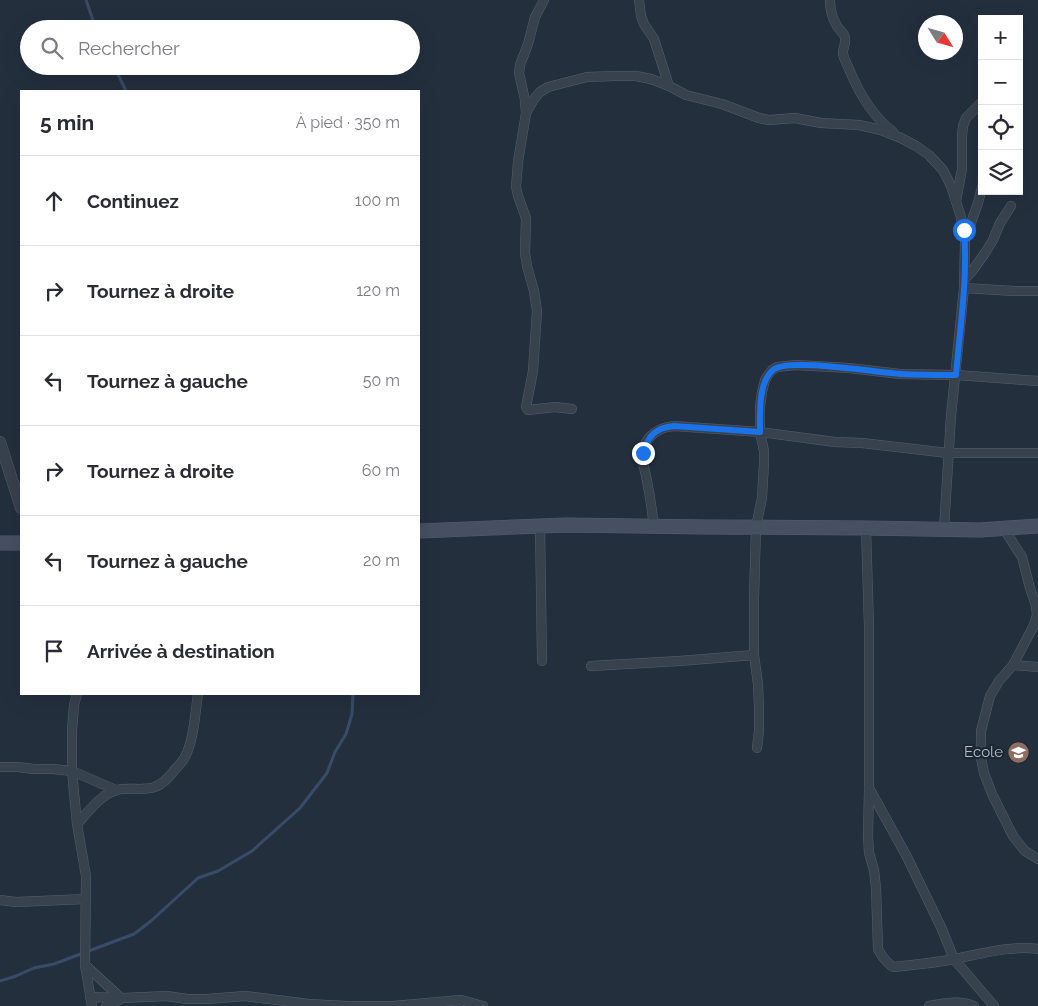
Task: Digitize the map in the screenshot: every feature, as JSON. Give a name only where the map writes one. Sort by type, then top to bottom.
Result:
[{"type":"main road","points":[[420,531],[566,525],[980,530],[1038,526]]},
{"type":"main road","points":[[0,543],[20,543]]},
{"type":"street","points":[[544,0],[535,17],[520,65],[526,113],[516,187],[526,218],[525,253],[537,311],[533,371],[526,407],[528,410],[555,407],[572,409]]},
{"type":"street","points":[[639,0],[641,16],[654,39],[669,86]]},
{"type":"street","points":[[830,0],[836,25],[846,40],[843,56],[862,97],[878,119],[901,138]]},
{"type":"street","points":[[526,113],[534,99],[548,87],[587,77],[636,76],[651,79],[686,95],[722,104],[768,120],[795,118],[821,123],[859,125],[881,130],[901,138],[929,155],[943,170],[951,186],[965,242],[964,284],[948,452],[944,529]]},
{"type":"street","points":[[956,201],[962,169],[963,126],[966,118],[979,105]]},
{"type":"street","points":[[965,242],[980,195]]},
{"type":"street","points":[[964,284],[993,240],[1000,223],[1011,206]]},
{"type":"street","points":[[964,284],[1014,291],[1038,291]]},
{"type":"street","points":[[757,748],[759,708],[754,655],[756,528],[762,498],[764,463],[764,451],[760,432],[760,407],[765,380],[768,375],[777,367],[796,365],[849,368],[900,374],[956,375],[1038,381]]},
{"type":"street","points":[[654,526],[643,453],[651,436],[657,430],[665,427],[760,432],[835,442],[948,452],[1038,452]]},
{"type":"street","points":[[0,442],[20,505]]},
{"type":"street","points":[[540,526],[542,661]]},
{"type":"street","points":[[866,528],[868,836],[869,853],[874,870],[876,888],[878,950],[887,963],[893,967],[954,959],[984,952],[1009,949],[1038,949]]},
{"type":"street","points":[[1004,529],[1022,557],[1037,615],[1034,625],[1013,665],[999,681],[990,696],[981,731],[980,758],[992,794],[1013,836],[1025,851],[1038,859]]},
{"type":"street","points":[[591,666],[754,655]]},
{"type":"street","points":[[1013,665],[1038,667]]},
{"type":"street","points":[[77,695],[72,730],[72,771],[77,824],[86,876],[85,965],[91,1002],[122,998],[167,996],[187,999],[245,996],[287,1000],[309,1005],[393,1006],[461,1000],[484,1006]]},
{"type":"street","points":[[77,824],[92,806],[107,794],[116,790],[144,789],[156,786],[166,780],[181,764],[190,743],[198,695]]},
{"type":"street","points":[[0,767],[72,771],[116,790]]},
{"type":"street","points":[[869,788],[906,855],[941,927],[954,959],[994,1006]]},
{"type":"street","points":[[0,900],[16,902],[86,900]]},
{"type":"street","points":[[85,965],[122,998]]},
{"type":"street","points":[[106,1006],[122,998]]},
{"type":"street","points":[[929,1006],[955,1002],[974,1006]]},
{"type":"waterway","points":[[86,0],[93,20]]},
{"type":"waterway","points":[[118,75],[126,90]]},
{"type":"waterway","points":[[0,981],[34,968],[54,964],[134,934],[198,878],[218,871],[252,851],[300,808],[327,773],[335,752],[346,734],[352,714],[353,695]]},
{"type":"place","name":"Ecole","points":[[1019,752]]},
{"type":"route","points":[[643,453],[651,436],[657,430],[665,427],[760,432],[760,407],[765,380],[772,370],[777,367],[796,365],[849,368],[900,374],[956,375],[964,288],[964,230]]}]
